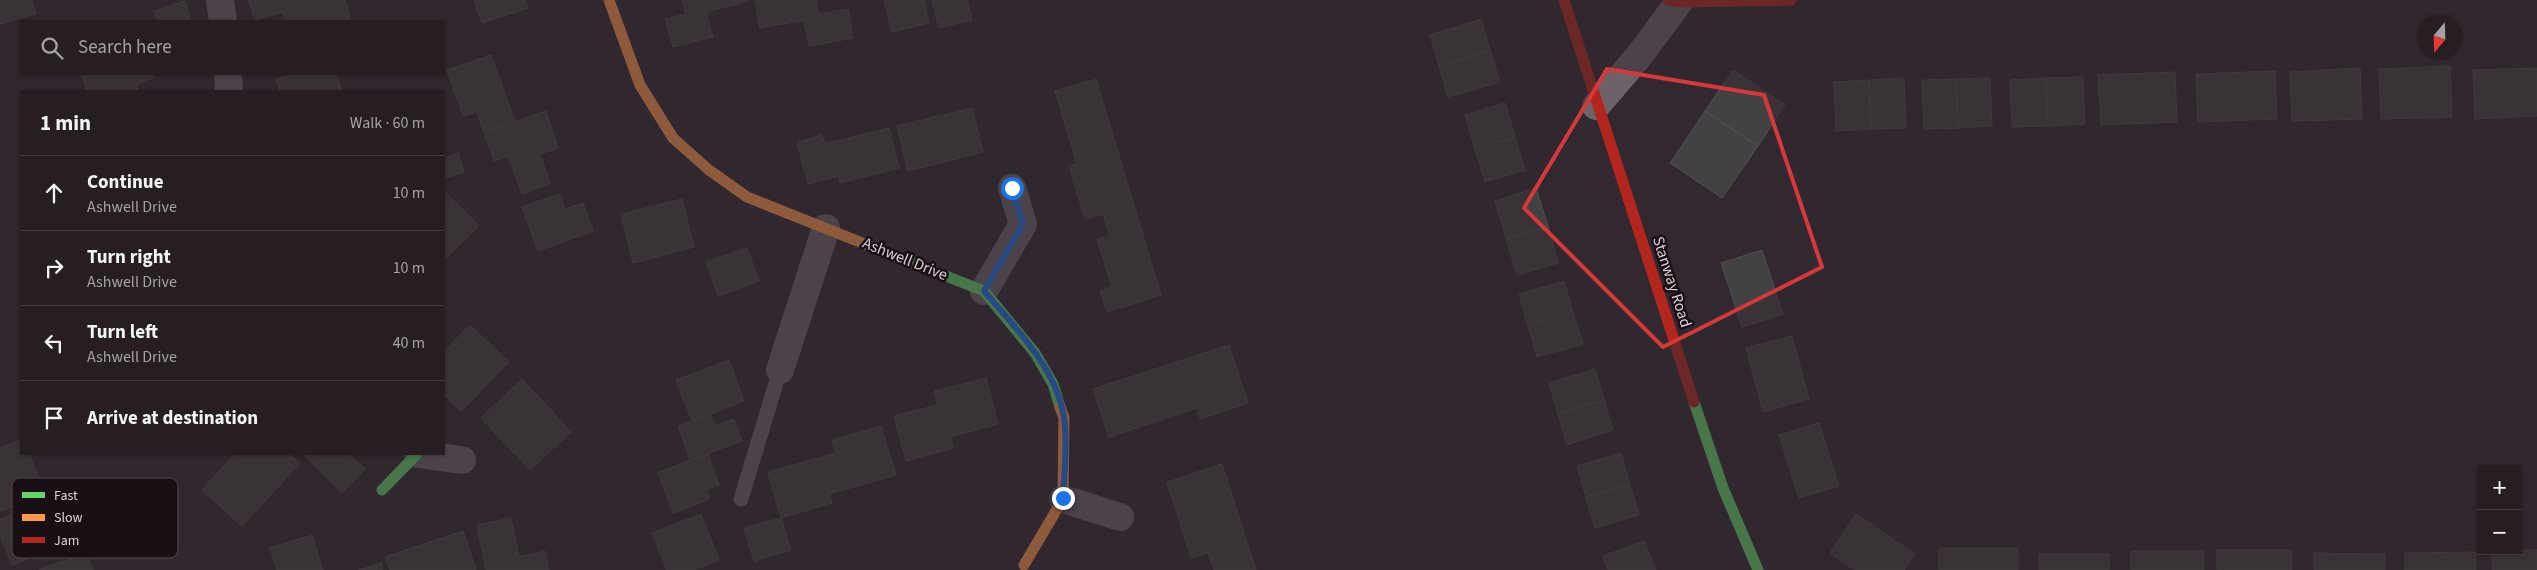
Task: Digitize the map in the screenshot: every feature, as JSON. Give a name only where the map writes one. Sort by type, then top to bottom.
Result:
[{"type":"street","points":[[220,0],[223,20]]},
{"type":"street","name":"Ashwell Drive","points":[[609,0],[640,85],[674,138],[709,170],[747,197],[984,291],[1035,353],[1053,384],[1064,418],[1063,498],[1024,565]]},
{"type":"street","name":"Stanway Road","points":[[1564,0],[1596,106],[1715,464],[1743,540],[1758,570]]},
{"type":"street","points":[[1596,106],[1639,56],[1673,1],[1791,0]]},
{"type":"street","points":[[228,75],[229,90]]},
{"type":"street","points":[[984,291],[1023,224],[1012,188]]},
{"type":"street","points":[[780,370],[826,228]]},
{"type":"street","points":[[382,490],[416,455]]},
{"type":"street","points":[[424,455],[462,460]]},
{"type":"street","points":[[1063,498],[1120,517]]},
{"type":"lane","points":[[741,499],[780,370]]},
{"type":"highlighted area","points":[[1607,69],[1764,95],[1822,267],[1663,347],[1524,208]]},
{"type":"building","points":[[0,0],[32,0],[36,14],[0,24]]},
{"type":"building","points":[[248,0],[345,0],[351,20],[285,20],[283,12],[255,20]]},
{"type":"building","points":[[474,0],[525,0],[528,8],[482,23]]},
{"type":"building","points":[[682,0],[748,1],[706,12],[713,37],[673,47],[665,19],[686,14]]},
{"type":"building","points":[[755,0],[816,0],[819,14],[848,9],[853,38],[809,46],[804,20],[760,28]]},
{"type":"building","points":[[884,0],[924,0],[929,23],[892,32]]},
{"type":"building","points":[[967,0],[972,20],[939,28],[932,1]]},
{"type":"building","points":[[185,1],[191,20],[158,20],[154,11]]},
{"type":"building","points":[[1481,19],[1490,50],[1439,66],[1430,35]]},
{"type":"building","points":[[1490,50],[1500,82],[1448,97],[1439,66]]},
{"type":"building","points":[[491,55],[515,122],[484,133],[477,112],[463,116],[447,70]]},
{"type":"building","points":[[2450,66],[2452,117],[2381,119],[2379,69]]},
{"type":"building","points":[[2360,68],[2362,119],[2292,121],[2290,72]]},
{"type":"building","points":[[2537,68],[2537,116],[2475,119],[2473,70]]},
{"type":"building","points":[[1733,70],[1785,105],[1758,146],[1705,111]]},
{"type":"building","points":[[2275,71],[2277,119],[2198,122],[2196,74]]},
{"type":"building","points":[[2175,72],[2177,122],[2101,125],[2098,75]]},
{"type":"building","points":[[81,75],[152,75],[153,78],[136,85],[138,90],[88,90]]},
{"type":"building","points":[[288,75],[336,75],[342,90],[280,90],[276,79]]},
{"type":"building","points":[[2083,77],[2085,124],[2048,126],[2046,78]]},
{"type":"building","points":[[1904,78],[1906,128],[1871,129],[1869,80]]},
{"type":"building","points":[[1990,78],[1992,126],[1958,128],[1956,79]]},
{"type":"building","points":[[2046,78],[2048,126],[2012,127],[2010,80]]},
{"type":"building","points":[[1096,79],[1161,295],[1107,312],[1100,291],[1112,287],[1097,239],[1110,236],[1103,214],[1085,219],[1069,166],[1077,164],[1055,91]]},
{"type":"building","points":[[1956,79],[1958,128],[1924,129],[1922,80]]},
{"type":"building","points":[[1869,80],[1871,129],[1836,131],[1834,82]]},
{"type":"building","points":[[1505,103],[1515,137],[1475,149],[1465,115]]},
{"type":"building","points":[[972,108],[983,152],[908,171],[897,126]]},
{"type":"building","points":[[546,111],[558,148],[540,154],[550,184],[522,194],[508,156],[494,161],[484,133]]},
{"type":"building","points":[[1705,111],[1758,146],[1722,198],[1670,163]]},
{"type":"building","points":[[889,128],[899,168],[840,183],[839,176],[808,184],[797,142],[822,135],[825,144]]},
{"type":"building","points":[[1515,137],[1525,170],[1485,182],[1475,149]]},
{"type":"building","points":[[458,153],[464,172],[445,178],[445,158]]},
{"type":"building","points":[[1536,188],[1548,226],[1506,238],[1495,201]]},
{"type":"building","points":[[445,192],[479,226],[445,259]]},
{"type":"building","points":[[559,194],[565,209],[583,203],[593,231],[538,251],[522,207]]},
{"type":"building","points":[[682,199],[694,247],[633,263],[621,214]]},
{"type":"building","points":[[1548,226],[1558,263],[1517,275],[1506,238]]},
{"type":"building","points":[[747,248],[759,281],[718,296],[706,262]]},
{"type":"building","points":[[1762,250],[1783,314],[1742,327],[1721,263]]},
{"type":"building","points":[[1564,281],[1573,312],[1528,326],[1519,294]]},
{"type":"building","points":[[1573,312],[1583,344],[1537,357],[1528,326]]},
{"type":"building","points":[[470,325],[509,362],[461,411],[445,396],[445,351]]},
{"type":"building","points":[[1792,336],[1809,399],[1763,412],[1746,348]]},
{"type":"building","points":[[1229,345],[1248,403],[1200,419],[1197,408],[1109,437],[1093,389]]},
{"type":"building","points":[[729,360],[744,401],[692,421],[676,380]]},
{"type":"building","points":[[1595,369],[1604,400],[1558,414],[1549,383]]},
{"type":"building","points":[[986,378],[998,424],[950,437],[953,448],[906,461],[894,416],[938,405],[934,391]]},
{"type":"building","points":[[522,379],[571,432],[530,470],[481,418]]},
{"type":"building","points":[[1604,400],[1613,430],[1567,445],[1558,414]]},
{"type":"building","points":[[710,414],[715,426],[734,419],[742,441],[690,460],[678,426]]},
{"type":"building","points":[[1819,423],[1839,486],[1799,498],[1779,435]]},
{"type":"building","points":[[881,426],[896,475],[829,494],[832,503],[781,518],[768,472],[836,453],[832,440]]},
{"type":"building","points":[[20,440],[20,455],[29,455],[39,478],[12,478],[12,506],[0,511],[0,448]]},
{"type":"building","points":[[1621,453],[1630,485],[1586,497],[1577,466]]},
{"type":"building","points":[[708,454],[719,485],[707,489],[710,499],[673,513],[658,472]]},
{"type":"building","points":[[234,455],[290,455],[300,463],[242,526],[202,490]]},
{"type":"building","points":[[304,455],[350,455],[365,469],[342,493]]},
{"type":"building","points":[[1222,464],[1256,570],[1214,570],[1208,553],[1191,558],[1167,482]]},
{"type":"building","points":[[1630,485],[1639,515],[1595,528],[1586,497]]},
{"type":"building","points":[[12,514],[12,558],[30,558],[12,565],[0,534],[0,519]]},
{"type":"building","points":[[701,514],[719,560],[694,570],[667,570],[652,533]]},
{"type":"building","points":[[1856,514],[1915,554],[1904,570],[1855,570],[1830,553]]},
{"type":"building","points":[[511,518],[519,557],[545,551],[549,570],[486,570],[477,525]]},
{"type":"building","points":[[781,518],[791,550],[754,561],[744,528]]},
{"type":"building","points":[[463,531],[476,570],[390,570],[385,557]]},
{"type":"building","points":[[312,535],[323,570],[277,570],[270,548]]},
{"type":"building","points":[[1644,541],[1656,570],[1608,570],[1603,556]]},
{"type":"building","points":[[1939,548],[2018,548],[2018,570],[1939,570]]},
{"type":"building","points":[[2217,550],[2292,550],[2292,570],[2217,570]]},
{"type":"building","points":[[2522,550],[2537,550],[2537,570],[2492,570],[2492,555],[2522,555]]},
{"type":"building","points":[[2131,551],[2204,551],[2204,570],[2131,570]]},
{"type":"building","points":[[2476,552],[2476,570],[2405,570],[2405,553]]},
{"type":"building","points":[[2314,553],[2385,554],[2385,570],[2314,570]]},
{"type":"building","points":[[2039,554],[2109,554],[2109,570],[2039,570]]},
{"type":"building","points":[[72,558],[88,558],[93,570],[39,570]]},
{"type":"building","points":[[381,563],[383,570],[358,570]]},
{"type":"traffic: fast","points":[[895,256],[984,291],[1035,353],[1053,384],[1060,407]]},
{"type":"traffic: fast","points":[[1694,402],[1723,488],[1758,570]]},
{"type":"traffic: fast","points":[[382,490],[416,455]]},
{"type":"traffic: slow","points":[[609,0],[640,85],[673,138],[709,170],[747,197],[895,256]]},
{"type":"traffic: slow","points":[[1024,565],[1063,499],[1064,418],[1060,407]]},
{"type":"traffic: jam","points":[[1564,0],[1694,402]]},
{"type":"traffic: jam","points":[[1668,0],[1679,2],[1791,0]]},
{"type":"route","points":[[1012,188],[1023,224],[984,291],[1035,353],[1053,384],[1064,418],[1063,498]]}]
